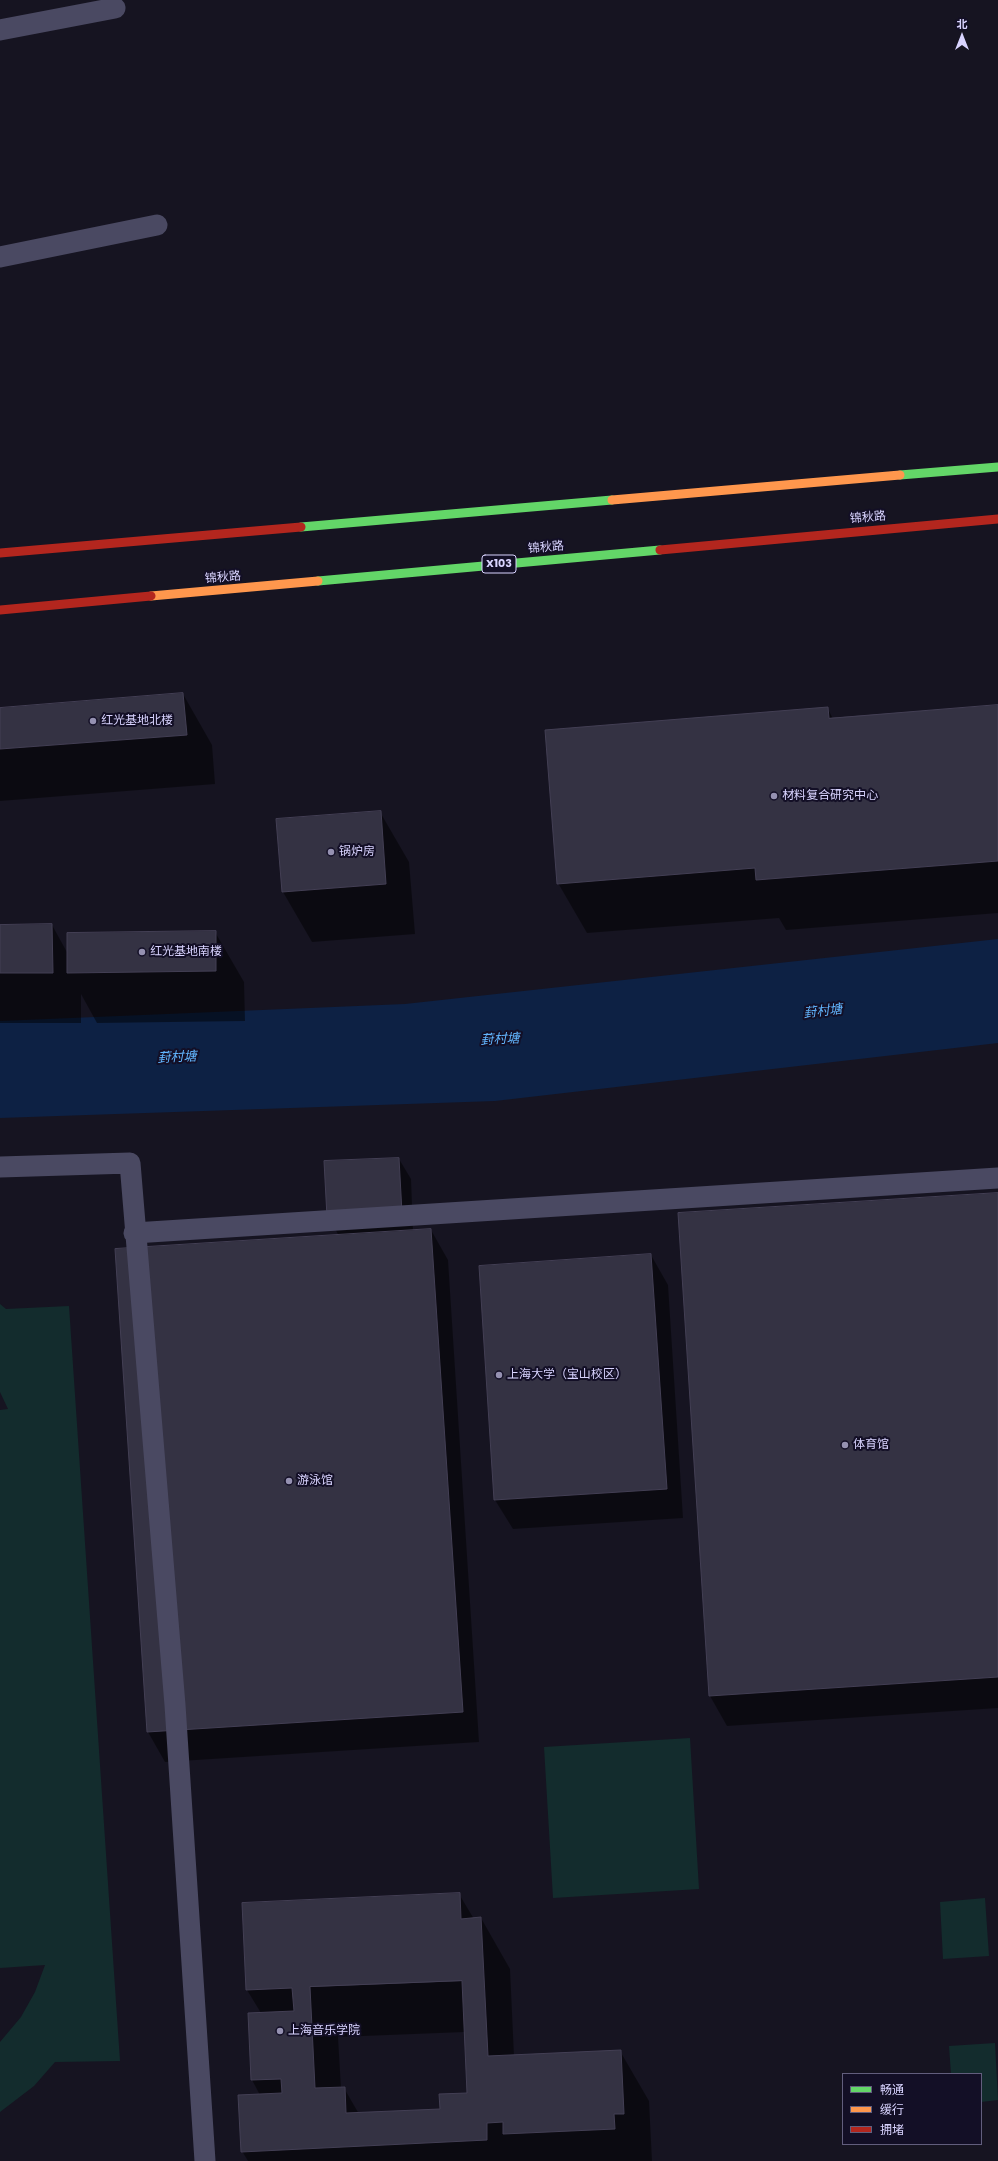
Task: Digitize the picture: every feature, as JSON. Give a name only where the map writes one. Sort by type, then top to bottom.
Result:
[{"type":"main road","points":[[0,553],[998,467]]},
{"type":"main road","name":"锦秋路","points":[[0,610],[998,518]]},
{"type":"lane","points":[[0,30],[115,8]]},
{"type":"lane","points":[[0,257],[157,225]]},
{"type":"lane","points":[[0,1167],[130,1164],[134,1233],[174,1705],[205,2161]]},
{"type":"lane","points":[[134,1233],[998,1178]]},
{"type":"green space","points":[[0,1304],[6,1309],[69,1306],[120,2061],[55,2062],[34,2086],[0,2112],[0,2042],[21,2017],[35,1992],[45,1965],[0,1968],[0,1410],[8,1409],[0,1392]]},
{"type":"green space","points":[[690,1738],[699,1889],[553,1898],[544,1747]]},
{"type":"green space","points":[[985,1898],[989,1956],[943,1959],[940,1902]]},
{"type":"green space","points":[[995,2043],[998,2100],[982,2102],[982,2073],[951,2073],[949,2046]]},
{"type":"water","name":"葑村塘","points":[[998,939],[998,1043],[495,1101],[0,1118],[0,1021],[405,1004]]},
{"type":"building","name":"红光基地北楼","points":[[183,693],[187,735],[0,749],[0,708]]},
{"type":"building","name":"材料复合研究中心","points":[[998,705],[998,861],[756,880],[755,868],[557,884],[545,730],[828,707],[829,718]]},
{"type":"building","name":"锅炉房","points":[[381,811],[386,884],[282,892],[276,819]]},
{"type":"building","points":[[52,924],[53,973],[0,973],[0,925]]},
{"type":"building","name":"红光基地南楼","points":[[216,931],[216,971],[67,973],[67,933]]},
{"type":"building","points":[[399,1158],[402,1213],[327,1217],[324,1161]]},
{"type":"building","name":"体育馆","points":[[998,1193],[998,1677],[709,1696],[678,1213]]},
{"type":"building","name":"游泳馆","points":[[431,1229],[463,1712],[147,1732],[115,1249]]},
{"type":"building","points":[[651,1254],[667,1489],[494,1500],[479,1266]]},
{"type":"building","name":"上海音乐学院","points":[[460,1893],[461,1919],[481,1917],[488,2056],[621,2050],[624,2114],[614,2114],[615,2129],[503,2134],[503,2122],[487,2123],[487,2140],[241,2152],[238,2095],[282,2093],[281,2079],[251,2080],[248,2013],[294,2011],[292,1988],[246,1990],[242,1903]],"holes":[[[462,1981],[467,2093],[439,2094],[440,2109],[346,2113],[345,2087],[315,2088],[310,1987]]]},
{"type":"traffic: fast","points":[[900,475],[998,467]]},
{"type":"traffic: fast","points":[[301,527],[612,500]]},
{"type":"traffic: fast","points":[[318,581],[660,550]]},
{"type":"traffic: slow","points":[[612,500],[900,475]]},
{"type":"traffic: slow","points":[[151,596],[318,581]]},
{"type":"traffic: jam","points":[[660,550],[998,519]]},
{"type":"traffic: jam","points":[[0,553],[301,527]]},
{"type":"traffic: jam","points":[[0,610],[151,596]]},
{"type":"place","name":"红光基地北楼","points":[[93,721]]},
{"type":"place","name":"材料复合研究中心","points":[[774,796]]},
{"type":"place","name":"锅炉房","points":[[331,852]]},
{"type":"place","name":"红光基地南楼","points":[[142,952]]},
{"type":"place","name":"上海大学（宝山校区）","points":[[499,1375]]},
{"type":"place","name":"体育馆","points":[[845,1445]]},
{"type":"place","name":"游泳馆","points":[[289,1481]]},
{"type":"place","name":"上海音乐学院","points":[[280,2031]]}]
